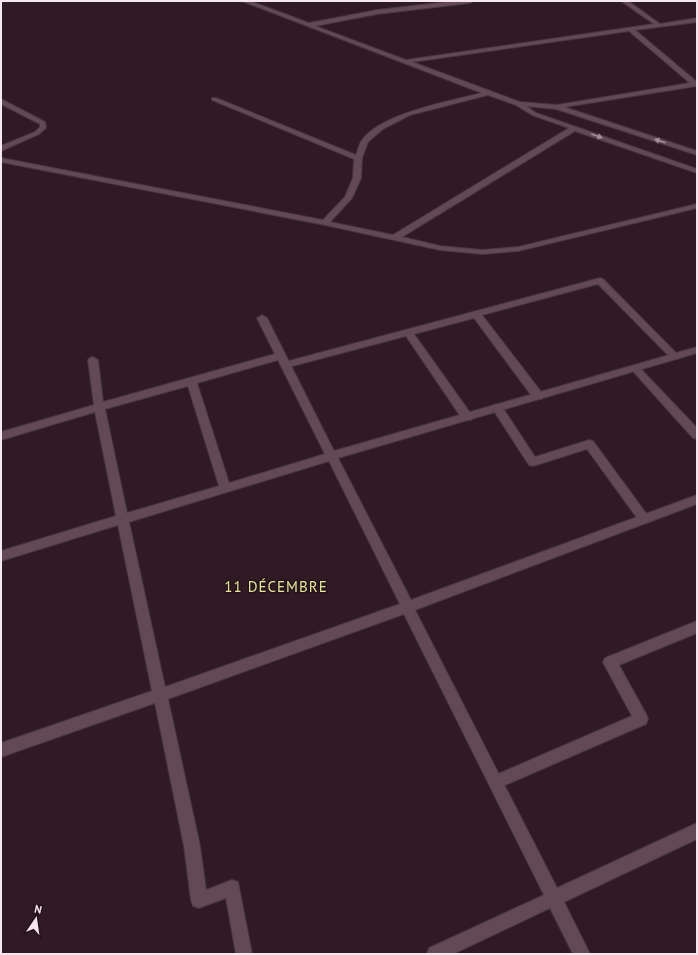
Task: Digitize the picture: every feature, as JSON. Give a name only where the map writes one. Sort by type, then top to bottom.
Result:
[{"type":"street","points":[[244,1],[267,7],[309,25],[518,104],[534,114],[697,171]]},
{"type":"street","points":[[309,25],[377,12],[470,1]]},
{"type":"street","points":[[624,1],[660,26]]},
{"type":"street","points":[[405,61],[697,20]]},
{"type":"street","points":[[631,30],[696,84]]},
{"type":"street","points":[[534,114],[557,107],[696,84]]},
{"type":"street","points":[[325,224],[348,198],[357,178],[358,158],[365,141],[381,128],[408,114],[488,93]]},
{"type":"street","points":[[214,99],[358,158]]},
{"type":"street","points":[[1,101],[43,122],[43,128],[37,133],[1,149]]},
{"type":"street","points":[[518,104],[557,107],[697,153]]},
{"type":"street","points":[[395,238],[574,128]]},
{"type":"street","points":[[1,160],[440,248],[482,252],[518,249],[697,206]]},
{"type":"street","points":[[1,436],[191,381],[408,332],[600,281],[675,357]]},
{"type":"street","points":[[476,314],[538,396]]},
{"type":"street","points":[[262,318],[582,954]]},
{"type":"street","points":[[408,332],[467,417]]},
{"type":"street","points":[[1,556],[332,456],[697,350]]},
{"type":"street","points":[[93,360],[99,407],[192,846],[199,900],[232,888],[244,954]]},
{"type":"street","points":[[635,368],[697,435]]},
{"type":"street","points":[[191,381],[225,488]]},
{"type":"street","points":[[497,408],[533,462],[589,444],[644,519]]},
{"type":"street","points":[[1,750],[408,607],[697,499]]},
{"type":"street","points":[[496,782],[642,719],[610,662],[697,627]]},
{"type":"street","points":[[435,954],[697,831]]},
{"type":"district","name":"11 DÉCEMBRE","points":[[276,587]]}]
